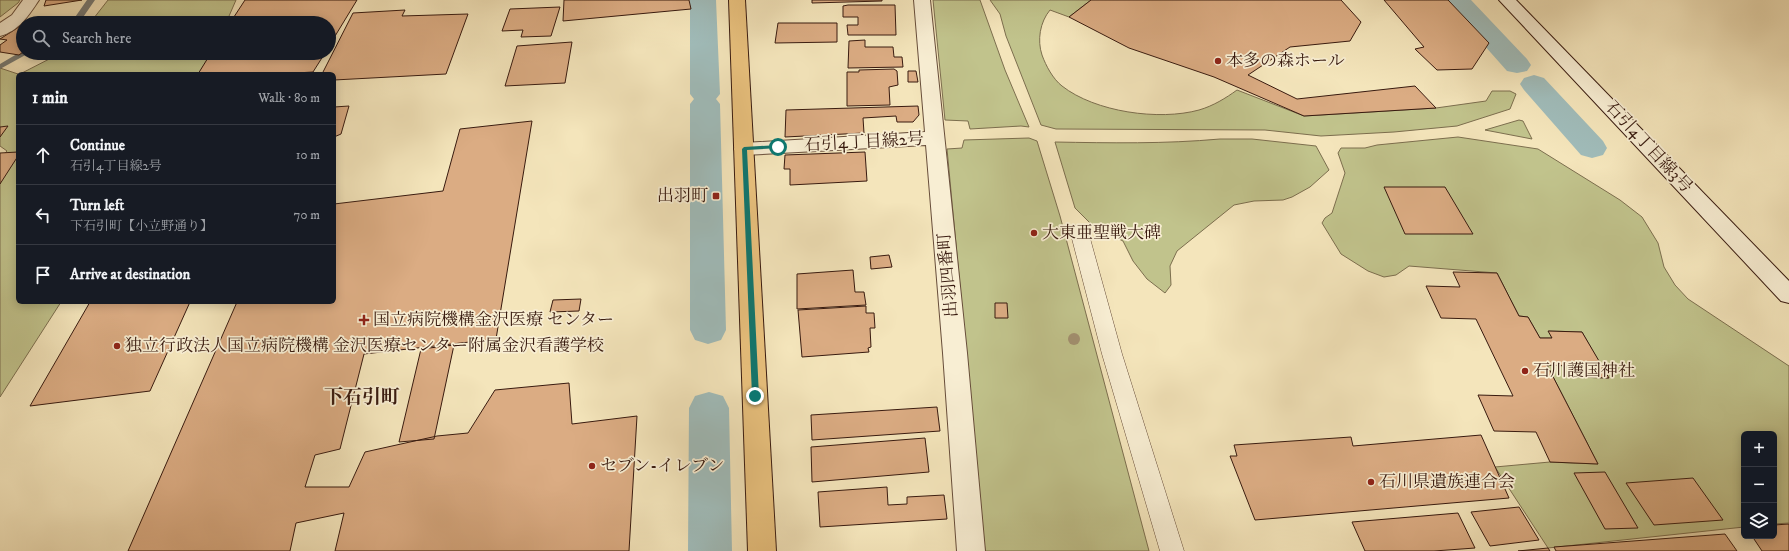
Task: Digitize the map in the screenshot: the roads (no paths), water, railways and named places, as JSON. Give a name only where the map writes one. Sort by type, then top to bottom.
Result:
[{"type":"main road","points":[[737,0],[762,551]]},
{"type":"street","points":[[20,16],[31,0]]},
{"type":"street","name":"出羽四番町","points":[[922,0],[971,551]]},
{"type":"street","name":"石引4丁目線3号","points":[[1507,0],[1592,87],[1789,295]]},
{"type":"street","points":[[0,31],[16,20]]},
{"type":"street","name":"石引4丁目線2号","points":[[744,149],[935,138]]},
{"type":"lane","points":[[1079,231],[1112,354],[1172,551]]},
{"type":"waterway","points":[[80,16],[91,0]]},
{"type":"waterway","points":[[703,0],[705,94]]},
{"type":"waterway","points":[[1457,0],[1517,65]]},
{"type":"waterway","points":[[0,67],[16,58]]},
{"type":"waterway","points":[[1534,84],[1592,148]]},
{"type":"waterway","points":[[705,104],[708,330]]},
{"type":"waterway","points":[[709,408],[710,551]]},
{"type":"place","name":"本多の森ホール","points":[[1218,61]]},
{"type":"place","name":"出羽町","points":[[716,196]]},
{"type":"place","name":"大東亜聖戦大碑","points":[[1034,233]]},
{"type":"place","name":"国立病院機構金沢医療 センター","points":[[364,320]]},
{"type":"place","name":"独立行政法人国立病院機構 金沢医療センター附属金沢看護学校","points":[[117,346]]},
{"type":"place","name":"石川護国神社","points":[[1525,371]]},
{"type":"place","name":"セブン-イレブン","points":[[592,466]]},
{"type":"place","name":"石川県遺族連合会","points":[[1371,482]]},
{"type":"district","name":"下石引町","points":[[362,397]]}]
